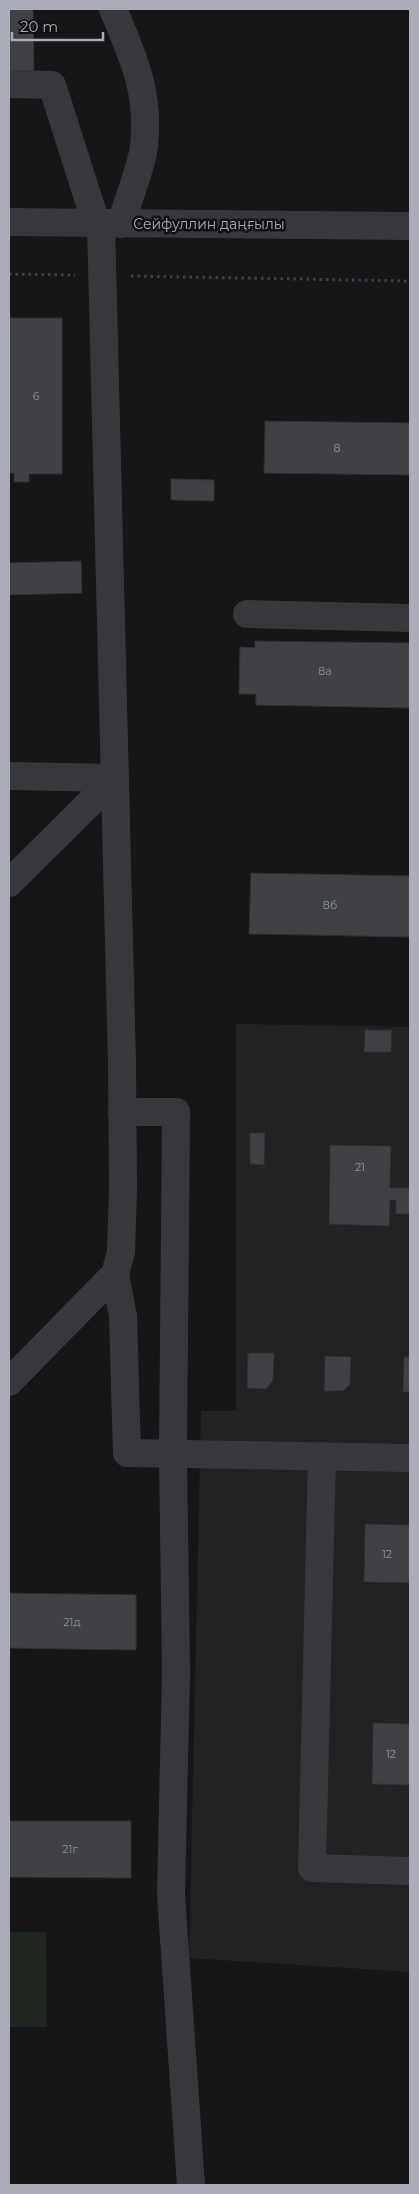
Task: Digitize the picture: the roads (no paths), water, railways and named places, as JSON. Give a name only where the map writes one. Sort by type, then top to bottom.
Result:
[{"type":"street","points":[[113,9],[136,66],[145,100],[144,148],[106,223],[102,276],[122,1112],[121,1252],[115,1274],[123,1316],[127,1452],[410,1458]]},
{"type":"street","points":[[9,84],[52,85],[106,223]]},
{"type":"street","name":"Сейфуллин даңғылы","points":[[9,222],[410,226]]},
{"type":"street","points":[[247,614],[410,618]]},
{"type":"street","points":[[9,776],[115,778]]},
{"type":"street","points":[[9,883],[115,778]]},
{"type":"street","points":[[122,1112],[176,1112],[173,1453],[176,1673],[171,1895],[191,2185]]},
{"type":"street","points":[[9,1382],[115,1274]]},
{"type":"street","points":[[322,1456],[312,1868],[410,1871]]}]
